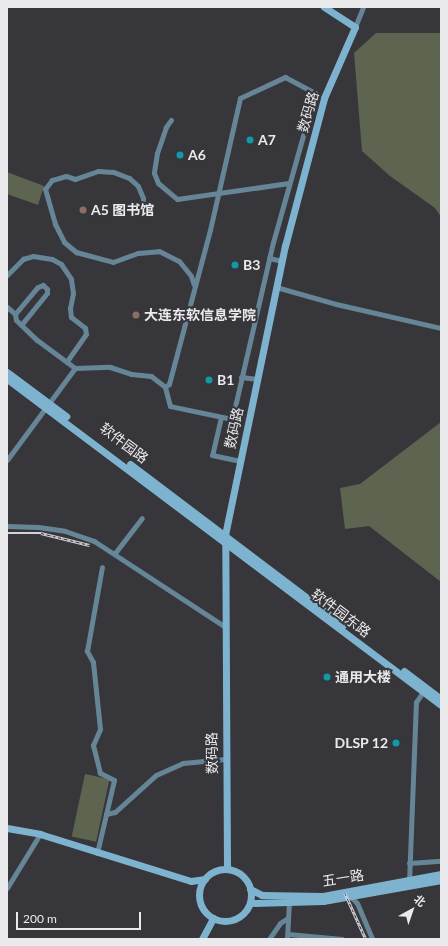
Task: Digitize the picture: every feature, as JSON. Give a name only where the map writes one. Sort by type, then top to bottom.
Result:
[{"type":"main road","points":[[324,7],[355,27]]},
{"type":"main road","name":"数码路","points":[[227,869],[224,538],[276,287],[324,98],[355,27]]},
{"type":"main road","name":"软件园路","points":[[7,372],[47,405],[224,538]]},
{"type":"main road","name":"软件园路","points":[[7,379],[47,405],[210,524],[224,538]]},
{"type":"main road","points":[[210,524],[220,523],[229,515]]},
{"type":"main road","name":"软件园东路","points":[[224,538],[236,550],[441,705]]},
{"type":"main road","name":"软件园东路","points":[[224,538],[441,699]]},
{"type":"main road","points":[[224,558],[230,551],[236,550]]},
{"type":"main road","points":[[7,828],[40,834],[97,853],[191,881],[205,879]]},
{"type":"main road","points":[[191,881],[199,892],[202,908],[215,919],[231,921],[239,917],[250,903],[250,889],[242,875],[227,869],[214,872],[205,879],[199,892]]},
{"type":"main road","name":"五一路","points":[[250,903],[323,901],[351,897],[441,874]]},
{"type":"main road","name":"五一路","points":[[250,889],[262,895],[323,896],[409,882],[441,880]]},
{"type":"main road","points":[[202,939],[215,919]]},
{"type":"main road","points":[[207,939],[215,919]]},
{"type":"street","name":"数码路","points":[[355,27],[362,7]]},
{"type":"street","points":[[7,307],[15,314],[16,320],[21,325],[75,368],[110,367],[131,374],[151,376],[165,387],[170,406],[232,419],[269,258],[315,93],[285,77],[240,98],[218,194],[169,384],[165,387]]},
{"type":"street","points":[[171,120],[166,127],[157,153],[155,179],[177,199],[289,183]]},
{"type":"street","points":[[143,213],[143,198],[138,186],[129,178],[113,172],[98,171],[75,178],[66,176],[52,180],[45,189],[55,224],[64,242],[76,252],[113,262],[138,253],[159,252],[179,261],[191,276],[194,286]]},
{"type":"street","points":[[7,274],[23,259],[33,256],[52,259],[62,264],[71,279],[73,293],[70,308],[71,317],[85,328],[86,334],[66,361]]},
{"type":"street","points":[[269,258],[282,262]]},
{"type":"street","points":[[15,314],[38,287],[43,285],[47,293],[21,325]]},
{"type":"street","points":[[276,287],[336,304],[441,328]]},
{"type":"street","points":[[21,307],[34,308]]},
{"type":"street","points":[[7,460],[75,368]]},
{"type":"street","points":[[242,377],[257,379]]},
{"type":"street","points":[[221,417],[212,455],[240,461]]},
{"type":"street","points":[[115,553],[142,518]]},
{"type":"street","points":[[7,526],[38,526],[66,531],[94,541],[115,553],[224,626]]},
{"type":"street","points":[[97,853],[114,780],[100,773],[93,745],[100,729],[93,662],[87,651],[102,567]]},
{"type":"street","points":[[409,882],[416,702],[424,692]]},
{"type":"street","points":[[106,814],[115,812],[156,775],[183,763],[225,759]]},
{"type":"street","points":[[7,888],[40,834]]},
{"type":"street","points":[[409,863],[441,861]]},
{"type":"street","points":[[351,897],[357,902],[372,939]]},
{"type":"street","points":[[289,901],[288,936],[342,939]]},
{"type":"street","points":[[269,939],[280,923],[288,918]]},
{"type":"green space","points":[[376,33],[441,33],[441,217],[435,208],[390,176],[362,151],[354,53]]},
{"type":"green space","points":[[7,172],[44,186],[38,205],[7,194]]},
{"type":"green space","points":[[441,422],[441,582],[369,526],[345,529],[340,488],[360,484]]},
{"type":"green space","points":[[85,774],[109,779],[96,842],[72,837]]},
{"type":"railway","points":[[7,533],[41,533],[90,545]]},
{"type":"railway","points":[[345,893],[366,939]]},
{"type":"place","name":"A7","points":[[250,140]]},
{"type":"place","name":"A6","points":[[180,155]]},
{"type":"place","name":"A5 图书馆","points":[[83,210]]},
{"type":"place","name":"B3","points":[[235,265]]},
{"type":"place","name":"大连东软信息学院","points":[[136,315]]},
{"type":"place","name":"B1","points":[[209,380]]},
{"type":"place","name":"通用大楼","points":[[327,677]]},
{"type":"place","name":"DLSP 12","points":[[396,743]]}]
